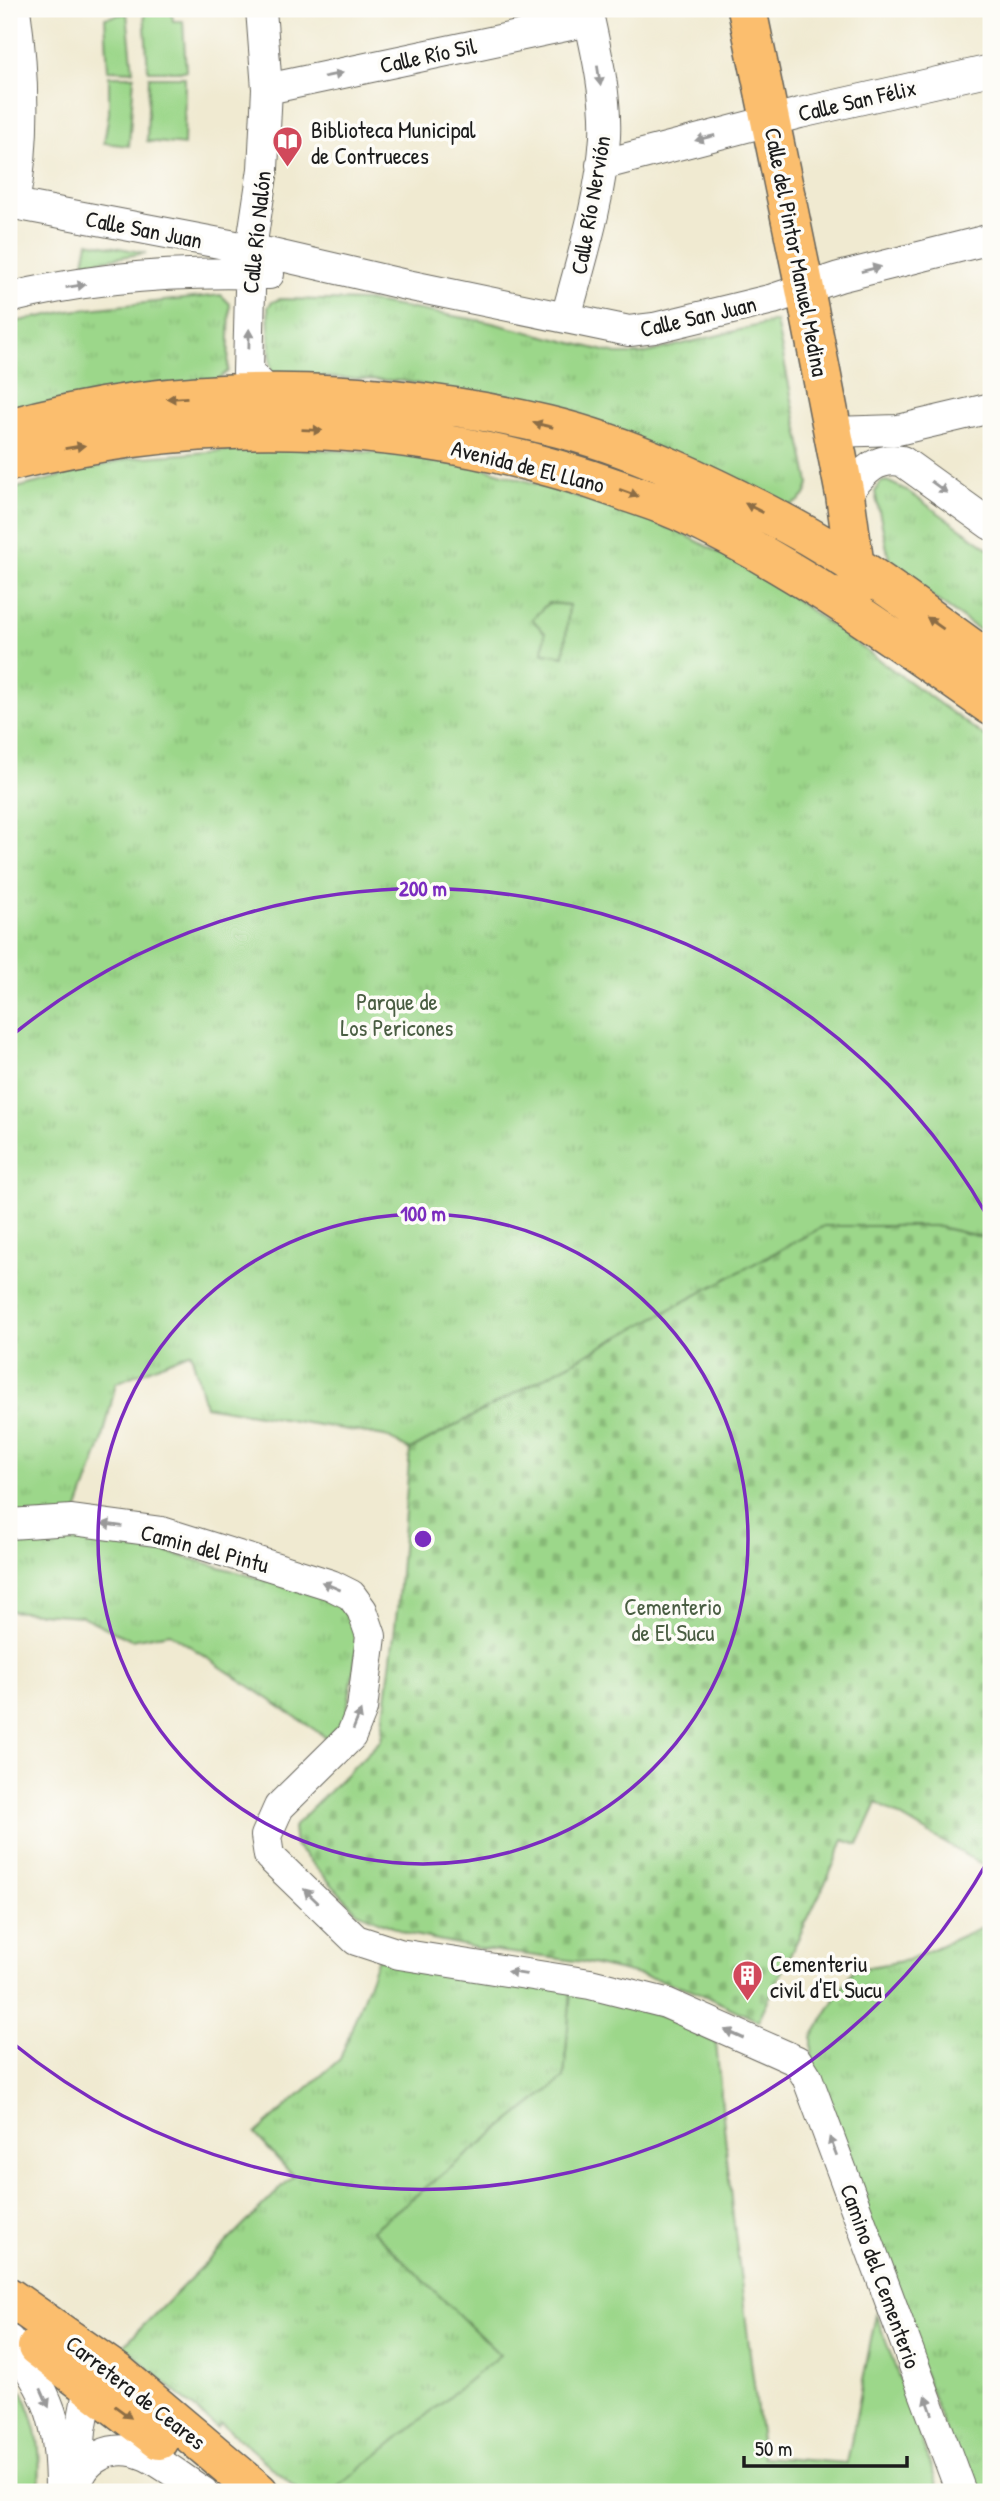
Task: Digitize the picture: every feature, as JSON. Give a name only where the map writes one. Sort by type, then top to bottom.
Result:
[{"type":"main road","name":"Calle del Pintor Manuel Medina","points":[[747,9],[833,432],[855,567],[869,614],[884,633]]},
{"type":"main road","name":"Avenida de El Llano","points":[[9,463],[68,447],[208,430],[252,397]]},
{"type":"main road","name":"Avenida de El Llano","points":[[252,397],[366,432],[473,448],[565,470],[681,512],[785,567],[991,706]]},
{"type":"main road","name":"Avenida de El Llano","points":[[9,428],[147,400],[252,397],[376,397],[468,410],[549,426],[645,457],[792,527],[855,567],[991,662]]},
{"type":"main road","points":[[792,527],[813,524],[828,517],[845,495]]},
{"type":"main road","name":"Carretera de Ceares","points":[[9,2297],[82,2347],[158,2405],[259,2492]]},
{"type":"main road","name":"Carretera de Ceares","points":[[9,2329],[45,2352],[142,2426],[219,2492]]},
{"type":"street","points":[[11,204],[18,184],[22,126],[22,58],[15,9]]},
{"type":"street","name":"Calle Río Nalón","points":[[252,397],[250,261],[263,169],[267,89],[261,9]]},
{"type":"street","name":"Calle Río Sil","points":[[267,89],[588,15]]},
{"type":"street","name":"Calle Río Nervión","points":[[566,317],[588,242],[605,136],[601,82],[588,15]]},
{"type":"street","name":"Calle San Félix","points":[[601,165],[771,121],[991,71]]},
{"type":"street","name":"Calle San Juan","points":[[11,204],[186,237],[250,261],[402,284],[628,331],[667,325],[991,239]]},
{"type":"street","points":[[174,276],[189,265],[190,251],[186,237]]},
{"type":"street","points":[[9,298],[121,279],[174,276],[250,261]]},
{"type":"street","points":[[833,432],[898,430],[991,408]]},
{"type":"street","points":[[898,430],[892,445],[902,461],[991,525]]},
{"type":"street","points":[[845,495],[866,470],[888,458],[902,461]]},
{"type":"street","name":"Camin del Pintu","points":[[9,1524],[72,1520],[162,1532],[257,1560],[331,1585],[351,1595],[362,1610],[370,1636],[362,1709],[351,1736],[279,1807],[266,1836],[269,1856],[356,1940],[399,1954],[590,1984],[666,2004],[797,2061]]},
{"type":"street","name":"Camino del Cementerio","points":[[797,2061],[807,2077],[821,2113],[961,2492]]},
{"type":"street","points":[[9,2340],[44,2392],[56,2424],[60,2454],[71,2489]]},
{"type":"street","points":[[71,2489],[89,2386],[89,2365],[82,2347]]},
{"type":"street","points":[[71,2489],[84,2467],[99,2455],[116,2451],[146,2455],[203,2492]]},
{"type":"green space","points":[[171,9],[173,21],[183,21],[186,71],[148,71],[144,11]]},
{"type":"green space","points":[[127,13],[133,71],[108,70],[105,18]]},
{"type":"green space","points":[[109,76],[134,76],[129,146],[104,143],[109,113]]},
{"type":"green space","points":[[149,77],[185,77],[184,145],[147,141]]},
{"type":"green space","points":[[88,242],[146,253],[84,263]]},
{"type":"green space","points":[[221,295],[230,304],[228,371],[216,381],[9,411],[9,323],[69,311]]},
{"type":"green space","points":[[280,299],[367,301],[488,322],[617,354],[642,354],[776,321],[809,483],[807,492],[800,500],[788,506],[444,389],[404,381],[275,375],[271,372],[268,307]]},
{"type":"green space","name":"Parque de Los Pericones","points":[[275,447],[391,454],[471,464],[618,509],[680,532],[763,576],[991,741],[991,1239],[935,1226],[824,1226],[410,1450],[385,1436],[205,1406],[191,1352],[116,1383],[102,1442],[68,1537],[150,1547],[338,1601],[356,1627],[357,1649],[346,1717],[327,1738],[170,1633],[131,1640],[82,1616],[9,1611],[9,490],[131,458]],"holes":[[[548,603],[569,605],[564,656],[543,653],[545,633],[532,619]]]},
{"type":"green space","points":[[887,481],[906,490],[991,550],[991,638],[891,568],[875,492],[881,482]]},
{"type":"green space","points":[[548,603],[570,605],[564,656],[543,653],[531,619]]},
{"type":"green space","name":"Cementerio de El Sucu","points":[[824,1225],[935,1226],[991,1239],[991,1870],[877,1803],[858,1845],[844,1840],[758,2021],[693,1990],[656,1979],[583,1962],[481,1949],[409,1934],[357,1912],[295,1845],[293,1827],[381,1740],[397,1610],[410,1450]]},
{"type":"green space","points":[[991,1923],[991,2492],[968,2492],[812,2072],[812,2037],[853,1970],[908,1960]]},
{"type":"green space","points":[[378,1958],[571,1989],[564,2078],[372,2230],[500,2355],[332,2492],[300,2492],[221,2423],[217,2428],[123,2346],[293,2176],[255,2134],[340,2059]]},
{"type":"green space","points":[[571,1989],[668,2018],[716,2043],[732,2209],[763,2457],[847,2463],[876,2314],[940,2492],[332,2492],[345,2480],[372,2230],[564,2078]]},
{"type":"green space","points":[[22,2391],[33,2417],[38,2440],[39,2492],[9,2492],[9,2402]]},
{"type":"place","name":"Biblioteca Municipal de Contrueces","points":[[288,169]]},
{"type":"place","name":"Cementeriu civil d'El Sucu","points":[[747,2003]]}]
